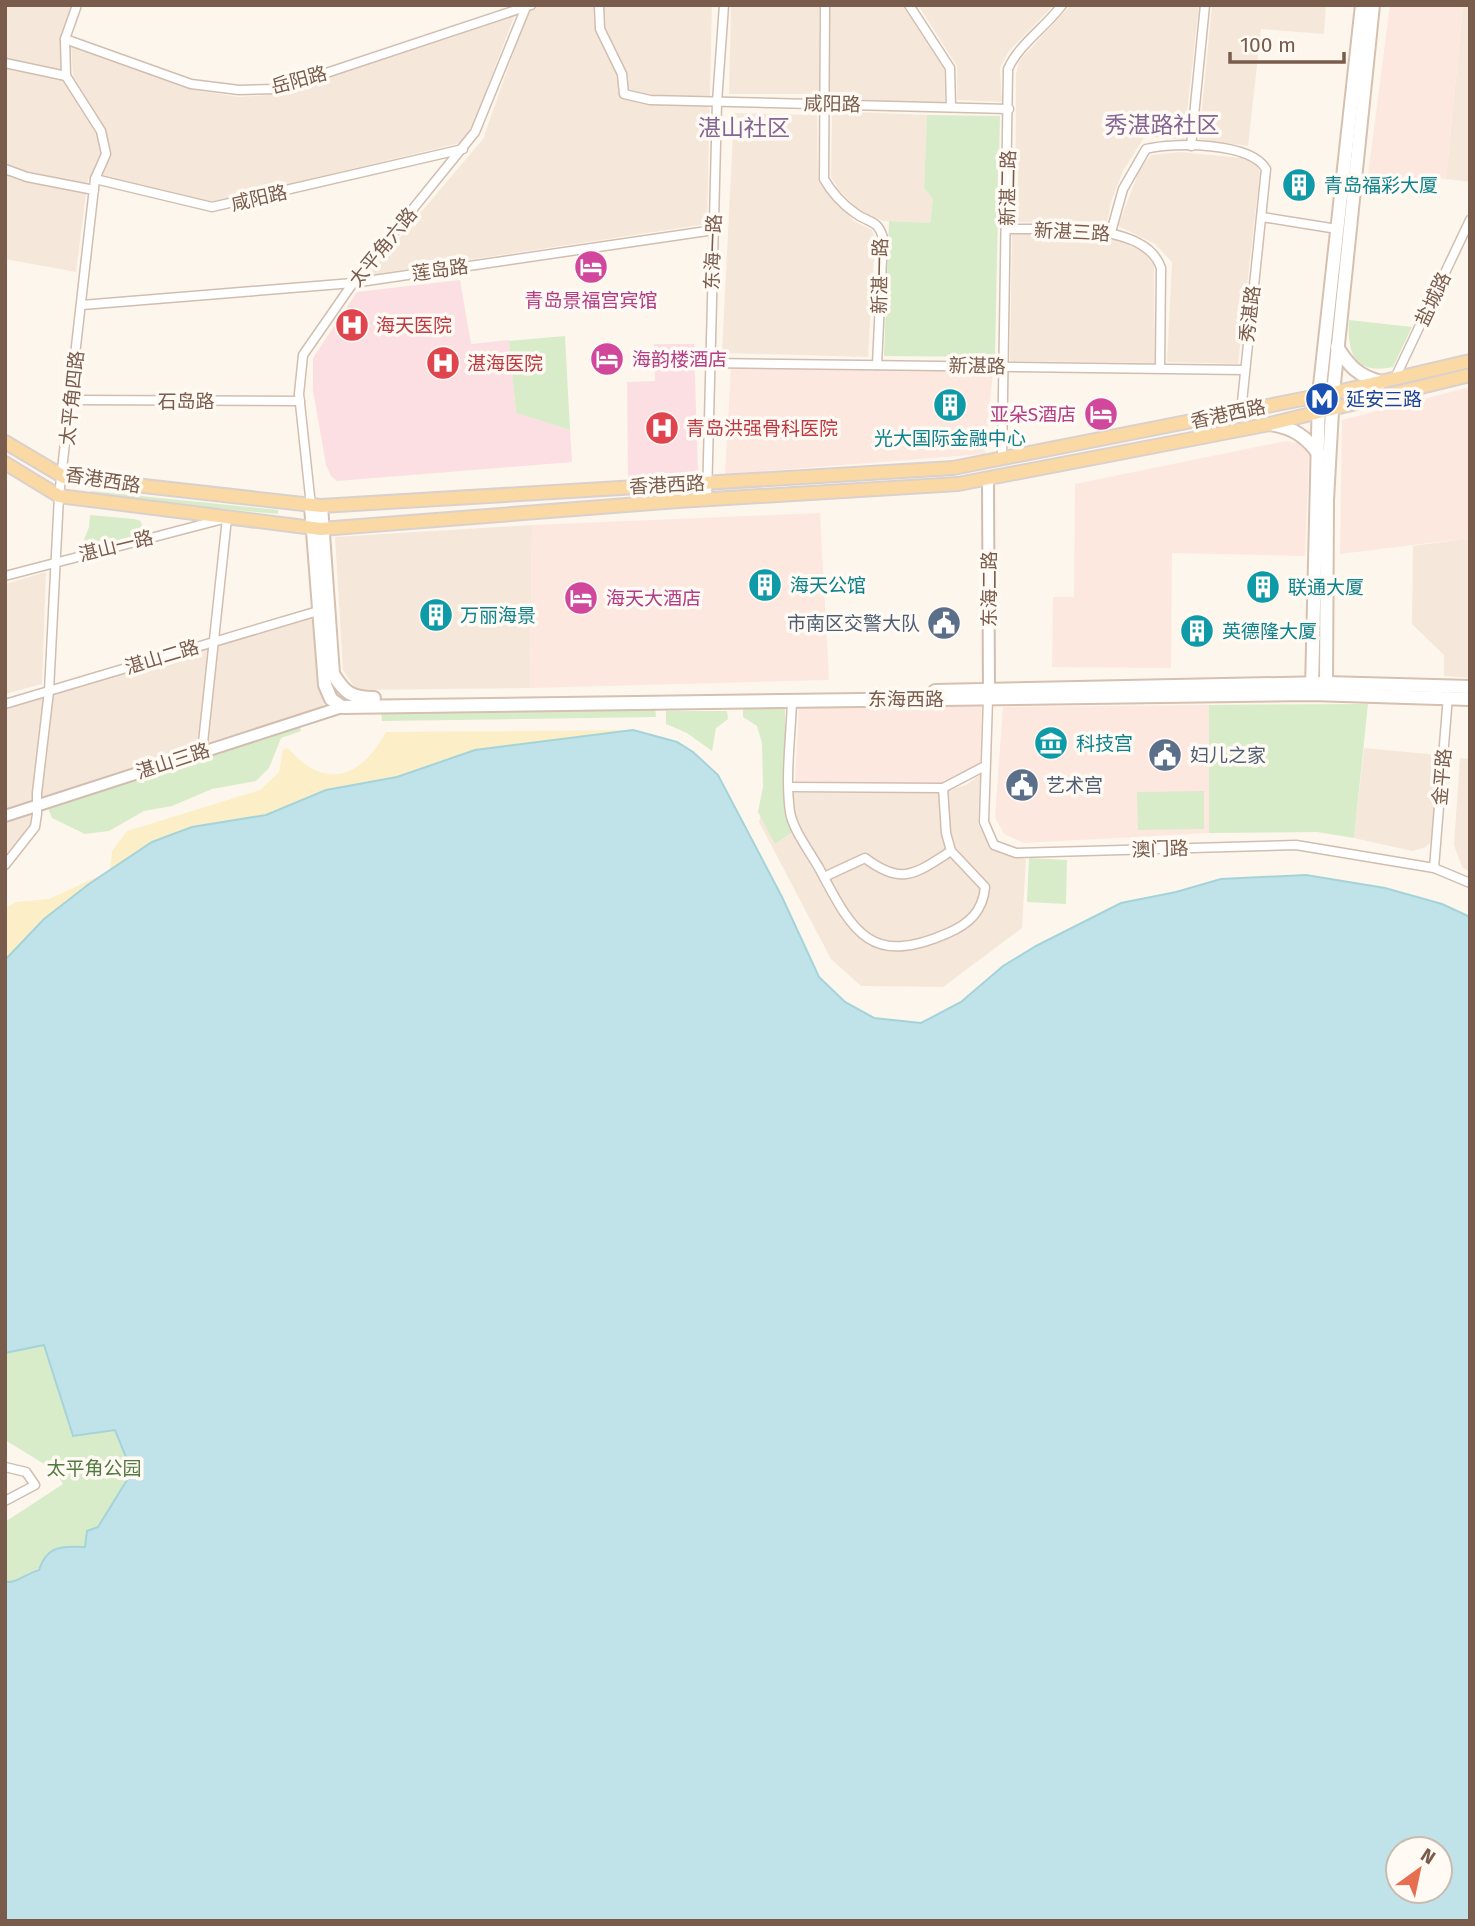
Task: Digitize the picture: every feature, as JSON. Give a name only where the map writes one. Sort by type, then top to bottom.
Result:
[{"type":"main road","points":[[1326,689],[1327,500],[1332,410],[1326,394],[1337,229],[1362,5]]},
{"type":"main road","points":[[1312,689],[1320,456],[1318,413],[1326,394],[1336,347],[1373,5]]},
{"type":"main road","points":[[1336,347],[1347,363],[1362,377],[1381,382]]},
{"type":"main road","name":"香港西路","points":[[5,442],[64,477],[316,506],[953,468],[1241,412],[1470,360]]},
{"type":"main road","name":"香港西路","points":[[5,463],[59,496],[317,529],[988,479],[1270,424],[1470,374]]},
{"type":"main road","points":[[1270,424],[1300,434],[1314,445],[1320,456]]},
{"type":"main road","points":[[316,506],[318,611],[325,685],[331,699],[342,707]]},
{"type":"main road","name":"东海西路","points":[[317,529],[333,674],[345,693],[355,698],[1312,689],[1449,692],[1470,687]]},
{"type":"main road","name":"东海西路","points":[[1449,692],[1470,699]]},
{"type":"main road","name":"东海西路","points":[[342,707],[989,694]]},
{"type":"street","points":[[5,63],[66,76],[65,39],[78,5]]},
{"type":"street","name":"咸阳路","points":[[599,5],[600,29],[622,74],[624,94],[650,100],[1009,109]]},
{"type":"street","name":"东海一路","points":[[707,499],[718,102],[724,5]]},
{"type":"street","name":"新湛一路","points":[[825,5],[824,179],[832,194],[858,216],[872,220],[880,227],[883,238],[877,365]]},
{"type":"street","points":[[909,5],[950,68],[951,107]]},
{"type":"street","name":"新湛二路","points":[[1002,460],[1008,69],[1015,55],[1047,25],[1062,5]]},
{"type":"street","points":[[1191,146],[1205,5]]},
{"type":"street","name":"岳阳路","points":[[65,39],[191,84],[239,90],[278,89],[528,6]]},
{"type":"street","name":"太平角六路","points":[[316,506],[308,481],[300,401],[303,355],[354,283],[475,132],[528,6]]},
{"type":"street","name":"太平角四路","points":[[5,865],[35,827],[49,691],[59,496],[64,477],[95,179],[106,154],[101,131],[66,76]]},
{"type":"street","name":"秀湛路","points":[[1111,232],[1123,189],[1146,149],[1191,146],[1244,152],[1259,158],[1266,169],[1241,412]]},
{"type":"street","name":"咸阳路","points":[[95,179],[212,207],[463,149]]},
{"type":"street","points":[[5,169],[27,177],[94,190]]},
{"type":"street","points":[[1262,217],[1337,229]]},
{"type":"street","name":"盐城路","points":[[1395,378],[1470,220]]},
{"type":"street","name":"新湛三路","points":[[1007,229],[1111,232],[1146,247],[1158,258],[1162,281],[1160,368]]},
{"type":"street","name":"莲岛路","points":[[82,305],[354,283],[714,230]]},
{"type":"street","name":"新湛路","points":[[710,363],[1244,370]]},
{"type":"street","name":"石岛路","points":[[72,400],[300,401]]},
{"type":"street","name":"东海二路","points":[[988,479],[989,694]]},
{"type":"street","points":[[202,752],[227,518]]},
{"type":"street","name":"湛山一路","points":[[5,576],[227,518]]},
{"type":"street","name":"湛山二路","points":[[5,704],[318,611]]},
{"type":"street","name":"金平路","points":[[1434,868],[1449,692]]},
{"type":"street","name":"澳门路","points":[[989,694],[984,822],[994,845],[1017,853],[1296,845],[1434,868],[1470,883]]},
{"type":"street","points":[[792,700],[790,815],[840,911],[858,934],[876,944],[895,946],[928,941],[970,920],[984,903],[985,887],[951,851],[946,833],[943,788]]},
{"type":"street","name":"湛山三路","points":[[5,816],[342,707]]},
{"type":"street","points":[[789,787],[943,788],[985,766]]},
{"type":"street","points":[[824,877],[864,858],[895,876],[906,876],[951,851]]},
{"type":"street","points":[[5,1467],[26,1472],[35,1485],[5,1501]]},
{"type":"shaded area","points":[[5,5],[77,5],[65,39],[66,76],[101,131],[106,154],[95,179],[88,178],[76,272],[5,259]]},
{"type":"shaded area","points":[[712,5],[707,224],[368,275],[483,139],[530,6]]},
{"type":"shaded area","points":[[731,5],[819,5],[819,94],[729,94]]},
{"type":"shaded area","points":[[830,5],[902,5],[944,69],[945,102],[830,101]]},
{"type":"shaded area","points":[[918,5],[1054,5],[1009,51],[1000,68],[1002,102],[957,100],[957,66]]},
{"type":"shaded area","points":[[1071,5],[1199,5],[1184,140],[1145,136],[1123,171],[1111,202],[1107,224],[1015,222],[1016,74],[1019,61]]},
{"type":"shaded area","points":[[1212,5],[1326,5],[1324,34],[1261,29],[1248,146],[1199,139]]},
{"type":"shaded area","points":[[1390,5],[1463,5],[1446,179],[1368,175]]},
{"type":"shaded area","points":[[1463,5],[1470,5],[1470,182],[1446,179]]},
{"type":"shaded area","points":[[517,9],[473,125],[460,143],[213,202],[101,176],[111,152],[104,126],[73,76],[71,45],[194,90],[240,97],[281,94]]},
{"type":"shaded area","points":[[832,111],[927,115],[924,188],[933,199],[930,223],[883,221],[860,211],[839,190],[831,177]]},
{"type":"shaded area","points":[[734,113],[817,115],[818,181],[854,221],[872,230],[875,239],[868,357],[722,353]]},
{"type":"shaded area","points":[[1180,152],[1243,158],[1255,164],[1260,172],[1238,364],[1167,362],[1172,262],[1155,244],[1118,226],[1139,171],[1151,155]]},
{"type":"shaded area","points":[[1012,233],[1109,236],[1143,252],[1154,265],[1155,363],[1010,361]]},
{"type":"shaded area","name":"湛海医院","points":[[460,280],[471,344],[509,340],[516,413],[570,430],[572,462],[337,481],[331,476],[326,465],[313,390],[313,358],[357,292]]},
{"type":"shaded area","name":"青岛洪强骨科医院","points":[[654,344],[694,344],[698,474],[628,479],[627,382],[655,381]]},
{"type":"shaded area","points":[[731,366],[993,372],[985,454],[725,474]]},
{"type":"shaded area","points":[[1470,387],[1470,538],[1340,554],[1342,420]]},
{"type":"shaded area","points":[[1286,441],[1299,443],[1309,455],[1305,556],[1172,553],[1171,668],[1052,667],[1053,597],[1074,597],[1075,484]]},
{"type":"shaded area","points":[[820,513],[829,680],[530,688],[532,525]]},
{"type":"shaded area","points":[[532,525],[530,688],[356,690],[343,670],[335,537]]},
{"type":"shaded area","points":[[1470,538],[1470,678],[1444,676],[1444,655],[1412,624],[1413,546]]},
{"type":"shaded area","points":[[46,572],[42,684],[5,694],[5,584]]},
{"type":"shaded area","points":[[315,615],[324,707],[5,816],[5,704]]},
{"type":"shaded area","points":[[1209,705],[1209,833],[1024,843],[1004,834],[995,817],[1003,707]]},
{"type":"shaded area","points":[[982,706],[980,764],[959,777],[943,783],[795,782],[799,707]]},
{"type":"shaded area","points":[[1364,748],[1439,755],[1431,842],[1424,848],[1412,851],[1354,838]]},
{"type":"shaded area","points":[[1460,758],[1470,759],[1470,872],[1462,867],[1454,845]]},
{"type":"shaded area","points":[[980,775],[978,824],[993,850],[1026,859],[1022,928],[943,987],[861,986],[831,959],[759,822],[767,793],[939,793],[966,785]]},
{"type":"shaded area","points":[[32,809],[30,827],[5,859],[5,819]]},
{"type":"green space","points":[[927,115],[1000,116],[995,357],[884,356],[889,221],[930,223],[933,199],[924,188]]},
{"type":"green space","points":[[1349,320],[1412,327],[1393,367],[1369,368],[1356,359],[1350,342]]},
{"type":"green space","points":[[565,336],[570,430],[516,413],[509,341]]},
{"type":"green space","points":[[91,491],[278,510],[278,514],[91,496]]},
{"type":"green space","points":[[90,515],[134,519],[141,521],[142,527],[136,535],[79,553],[89,527]]},
{"type":"green space","points":[[1368,704],[1354,838],[1317,832],[1209,833],[1209,705]]},
{"type":"green space","points":[[655,707],[656,717],[382,721],[381,711]]},
{"type":"green space","points":[[785,707],[785,809],[795,830],[775,844],[758,812],[763,787],[762,743],[757,726],[743,717],[743,708]]},
{"type":"green space","points":[[666,711],[727,711],[728,719],[716,728],[712,751],[687,733],[666,724]]},
{"type":"green space","points":[[299,724],[301,731],[281,738],[269,768],[256,781],[212,789],[172,806],[144,811],[109,831],[85,834],[52,818],[48,808]]},
{"type":"green space","points":[[1204,791],[1204,829],[1138,830],[1137,792]]},
{"type":"green space","points":[[1029,858],[1067,860],[1066,904],[1027,902]]},
{"type":"green space","name":"太平角公园","points":[[44,1345],[72,1436],[116,1430],[132,1472],[85,1547],[28,1573],[15,1582],[5,1582],[5,1522],[63,1484],[54,1470],[5,1440],[5,1353]]},
{"type":"sand","points":[[633,730],[475,750],[397,777],[326,790],[266,815],[192,827],[152,842],[110,870],[112,851],[127,831],[260,790],[279,772],[283,750],[288,748],[302,762],[329,774],[354,769],[376,748],[386,732]]},
{"type":"sand","points":[[105,873],[89,884],[5,960],[5,908],[16,902],[49,899]]},
{"type":"water","points":[[633,730],[677,742],[693,752],[718,775],[782,897],[819,977],[845,1002],[874,1018],[921,1023],[961,1002],[1003,966],[1036,946],[1121,903],[1176,892],[1221,879],[1306,875],[1385,888],[1442,904],[1470,917],[1470,1921],[5,1921],[5,1582],[39,1570],[51,1551],[85,1547],[87,1531],[98,1527],[132,1472],[115,1430],[73,1436],[44,1345],[5,1353],[5,960],[44,919],[89,884],[152,842],[192,827],[266,815],[326,790],[397,777],[475,750]]},
{"type":"place","name":"青岛福彩大厦","points":[[1299,185]]},
{"type":"place","name":"青岛景福宫宾馆","points":[[591,267]]},
{"type":"place","name":"海天医院","points":[[352,325]]},
{"type":"place","name":"海韵楼酒店","points":[[607,359]]},
{"type":"place","name":"湛海医院","points":[[443,363]]},
{"type":"place","name":"延安三路","points":[[1322,399]]},
{"type":"place","name":"光大国际金融中心","points":[[950,405]]},
{"type":"place","name":"亚朵S酒店","points":[[1101,414]]},
{"type":"place","name":"青岛洪强骨科医院","points":[[662,428]]},
{"type":"place","name":"海天公馆","points":[[765,585]]},
{"type":"place","name":"联通大厦","points":[[1263,587]]},
{"type":"place","name":"海天大酒店","points":[[581,598]]},
{"type":"place","name":"万丽海景","points":[[436,615]]},
{"type":"place","name":"市南区交警大队","points":[[944,623]]},
{"type":"place","name":"英德隆大厦","points":[[1197,631]]},
{"type":"place","name":"科技宫","points":[[1051,743]]},
{"type":"place","name":"妇儿之家","points":[[1165,755]]},
{"type":"place","name":"艺术宫","points":[[1022,785]]},
{"type":"district","name":"秀湛路社区","points":[[1162,125]]},
{"type":"district","name":"湛山社区","points":[[744,128]]}]
